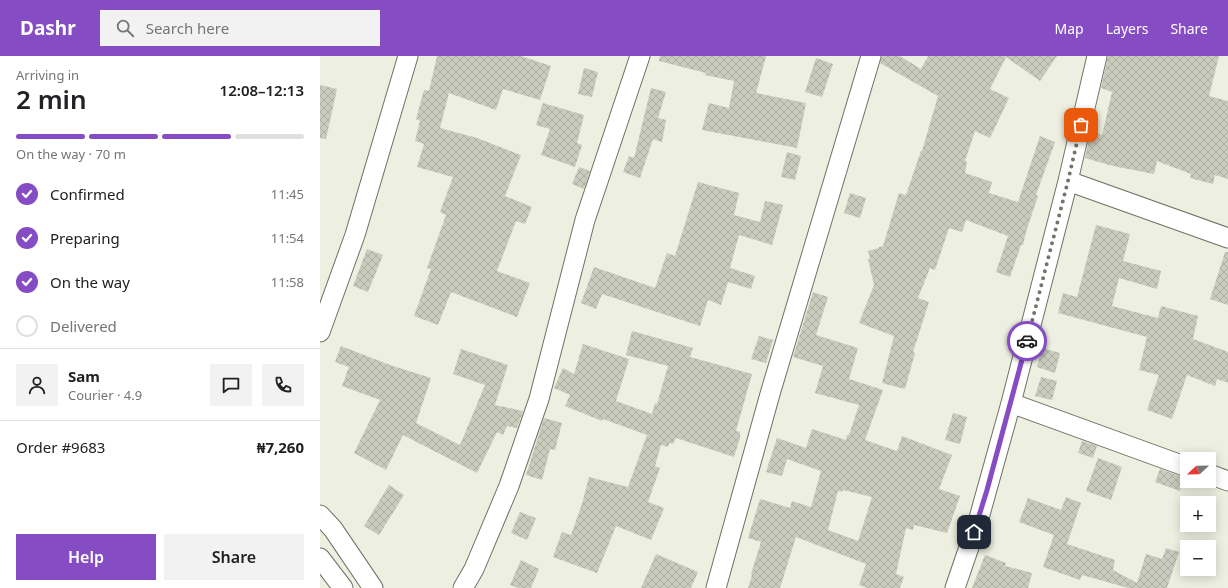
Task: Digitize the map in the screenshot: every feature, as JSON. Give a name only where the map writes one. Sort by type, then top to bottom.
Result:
[{"type":"street","points":[[320,332],[354,235],[408,56]]},
{"type":"street","points":[[463,588],[474,569],[509,486],[539,399],[585,220],[640,56]]},
{"type":"street","points":[[716,588],[770,394],[871,56]]},
{"type":"street","points":[[955,588],[979,518],[1011,403],[1068,181],[1097,56]]},
{"type":"street","points":[[1068,181],[1228,238]]},
{"type":"street","points":[[1011,403],[1180,463]]},
{"type":"street","points":[[1216,477],[1228,481]]},
{"type":"street","points":[[320,515],[333,529],[373,588]]},
{"type":"street","points":[[320,558],[343,588]]},
{"type":"building","points":[[437,56],[521,56],[551,66],[540,100],[503,89],[496,110],[449,93],[440,128],[477,138],[521,155],[505,196],[532,207],[525,224],[516,221],[497,271],[530,283],[517,317],[451,292],[438,325],[414,316],[431,269],[427,268],[446,215],[440,212],[453,177],[417,167],[424,144],[415,141],[420,121],[416,119],[424,90],[429,91]]},
{"type":"building","points":[[660,56],[766,56],[756,93],[806,103],[797,148],[702,130],[709,103],[729,108],[734,81],[705,75],[706,73],[659,61]]},
{"type":"building","points":[[882,56],[900,56],[921,69],[928,56],[1057,56],[1040,81],[1006,57],[990,89],[1009,98],[990,138],[975,131],[965,161],[967,162],[965,173],[992,182],[989,193],[1018,202],[1040,136],[1055,142],[1036,195],[1038,196],[1023,245],[1021,245],[1010,277],[996,272],[1008,236],[966,220],[962,232],[949,228],[935,270],[930,268],[918,298],[929,302],[913,352],[915,353],[905,389],[882,383],[894,336],[859,323],[874,285],[868,259],[870,259],[868,251],[883,246],[899,193],[906,195],[922,151],[938,96],[880,63]]},
{"type":"building","points":[[1108,56],[1219,56],[1209,96],[1228,101],[1228,179],[1215,175],[1213,184],[1190,178],[1191,174],[1157,161],[1154,174],[1113,166],[1085,158],[1091,131],[1102,135],[1112,92],[1101,88]]},
{"type":"building","points":[[816,58],[833,64],[822,97],[805,92]]},
{"type":"building","points":[[584,68],[598,72],[592,97],[578,94]]},
{"type":"building","points":[[320,85],[337,89],[326,139],[320,138]]},
{"type":"building","points":[[651,88],[666,92],[658,118],[666,120],[662,142],[653,139],[640,178],[623,172],[629,156],[634,158]]},
{"type":"building","points":[[543,103],[584,115],[577,143],[582,145],[575,167],[541,155],[550,129],[536,125]]},
{"type":"building","points":[[787,152],[801,156],[795,180],[781,177]]},
{"type":"building","points":[[579,167],[590,171],[584,189],[572,184]]},
{"type":"building","points":[[698,182],[739,193],[734,215],[760,222],[765,201],[783,205],[772,245],[739,235],[730,268],[755,276],[751,289],[728,282],[721,305],[708,300],[700,326],[602,294],[596,309],[581,303],[594,267],[655,288],[667,253],[675,256]]},
{"type":"building","points":[[850,193],[866,198],[860,218],[844,213]]},
{"type":"building","points":[[1096,225],[1130,234],[1123,261],[1161,271],[1157,289],[1119,278],[1112,306],[1158,318],[1161,306],[1198,316],[1193,339],[1228,352],[1228,383],[1217,379],[1215,386],[1187,375],[1172,419],[1147,410],[1159,375],[1139,370],[1147,337],[1058,313],[1063,293],[1077,297]]},
{"type":"building","points":[[367,249],[383,255],[368,292],[353,286]]},
{"type":"building","points":[[1225,252],[1228,252],[1228,305],[1210,299]]},
{"type":"building","points":[[813,292],[828,297],[816,335],[858,348],[849,379],[883,390],[865,440],[897,451],[902,436],[952,455],[939,489],[960,496],[947,533],[914,525],[913,530],[906,528],[896,574],[904,577],[900,588],[867,588],[859,585],[866,564],[796,537],[780,588],[748,588],[761,542],[748,538],[760,499],[790,508],[792,501],[811,507],[821,471],[787,459],[782,476],[766,472],[777,438],[806,448],[812,429],[846,440],[859,405],[815,393],[823,366],[793,357]],"holes":[[[843,490],[872,497],[858,541],[828,530],[838,491],[842,492]]]},
{"type":"building","points":[[632,331],[693,348],[690,357],[752,374],[736,431],[740,432],[740,438],[734,457],[676,438],[673,444],[669,443],[668,447],[661,445],[655,466],[660,468],[648,502],[664,508],[651,540],[616,526],[597,573],[553,557],[562,532],[571,535],[582,504],[589,477],[628,487],[647,435],[603,419],[602,421],[565,406],[570,395],[554,388],[563,368],[574,374],[583,344],[629,359],[616,401],[652,414],[655,403],[657,404],[668,366],[626,355]]},
{"type":"building","points":[[759,336],[773,340],[766,363],[751,359]]},
{"type":"building","points":[[341,346],[390,365],[431,378],[416,423],[460,445],[485,385],[453,374],[461,349],[508,365],[495,405],[523,411],[517,428],[507,426],[503,435],[497,432],[477,473],[403,435],[386,470],[354,453],[380,400],[342,386],[349,367],[335,362]]},
{"type":"building","points":[[1042,348],[1060,353],[1055,373],[1037,367]]},
{"type":"building","points":[[1041,377],[1057,381],[1052,400],[1035,396]]},
{"type":"building","points":[[953,413],[967,417],[960,444],[945,440]]},
{"type":"building","points":[[544,418],[562,423],[555,450],[550,449],[542,480],[526,475]]},
{"type":"building","points":[[1082,441],[1097,446],[1093,458],[1078,453]]},
{"type":"building","points":[[1098,458],[1122,467],[1111,500],[1086,491]]},
{"type":"building","points":[[1160,469],[1180,476],[1181,488],[1180,491],[1155,482]]},
{"type":"building","points":[[389,485],[404,495],[379,535],[364,526]]},
{"type":"building","points":[[1066,497],[1081,503],[1067,544],[1115,560],[1113,570],[1137,583],[1146,554],[1162,559],[1166,548],[1179,552],[1167,588],[1128,588],[1082,575],[1080,580],[1043,567],[1054,535],[1019,522],[1028,498],[1061,510]]},
{"type":"building","points":[[520,512],[536,518],[527,540],[511,533]]},
{"type":"building","points":[[656,554],[698,572],[691,588],[641,588]]},
{"type":"building","points":[[985,555],[1006,563],[1005,566],[1032,573],[1028,588],[972,588]]},
{"type":"building","points":[[521,560],[539,569],[531,588],[518,588],[510,585]]},
{"type":"way so far","points":[[1027,341],[1081,125]]},
{"type":"route","points":[[974,532],[987,490],[1027,341]]}]
